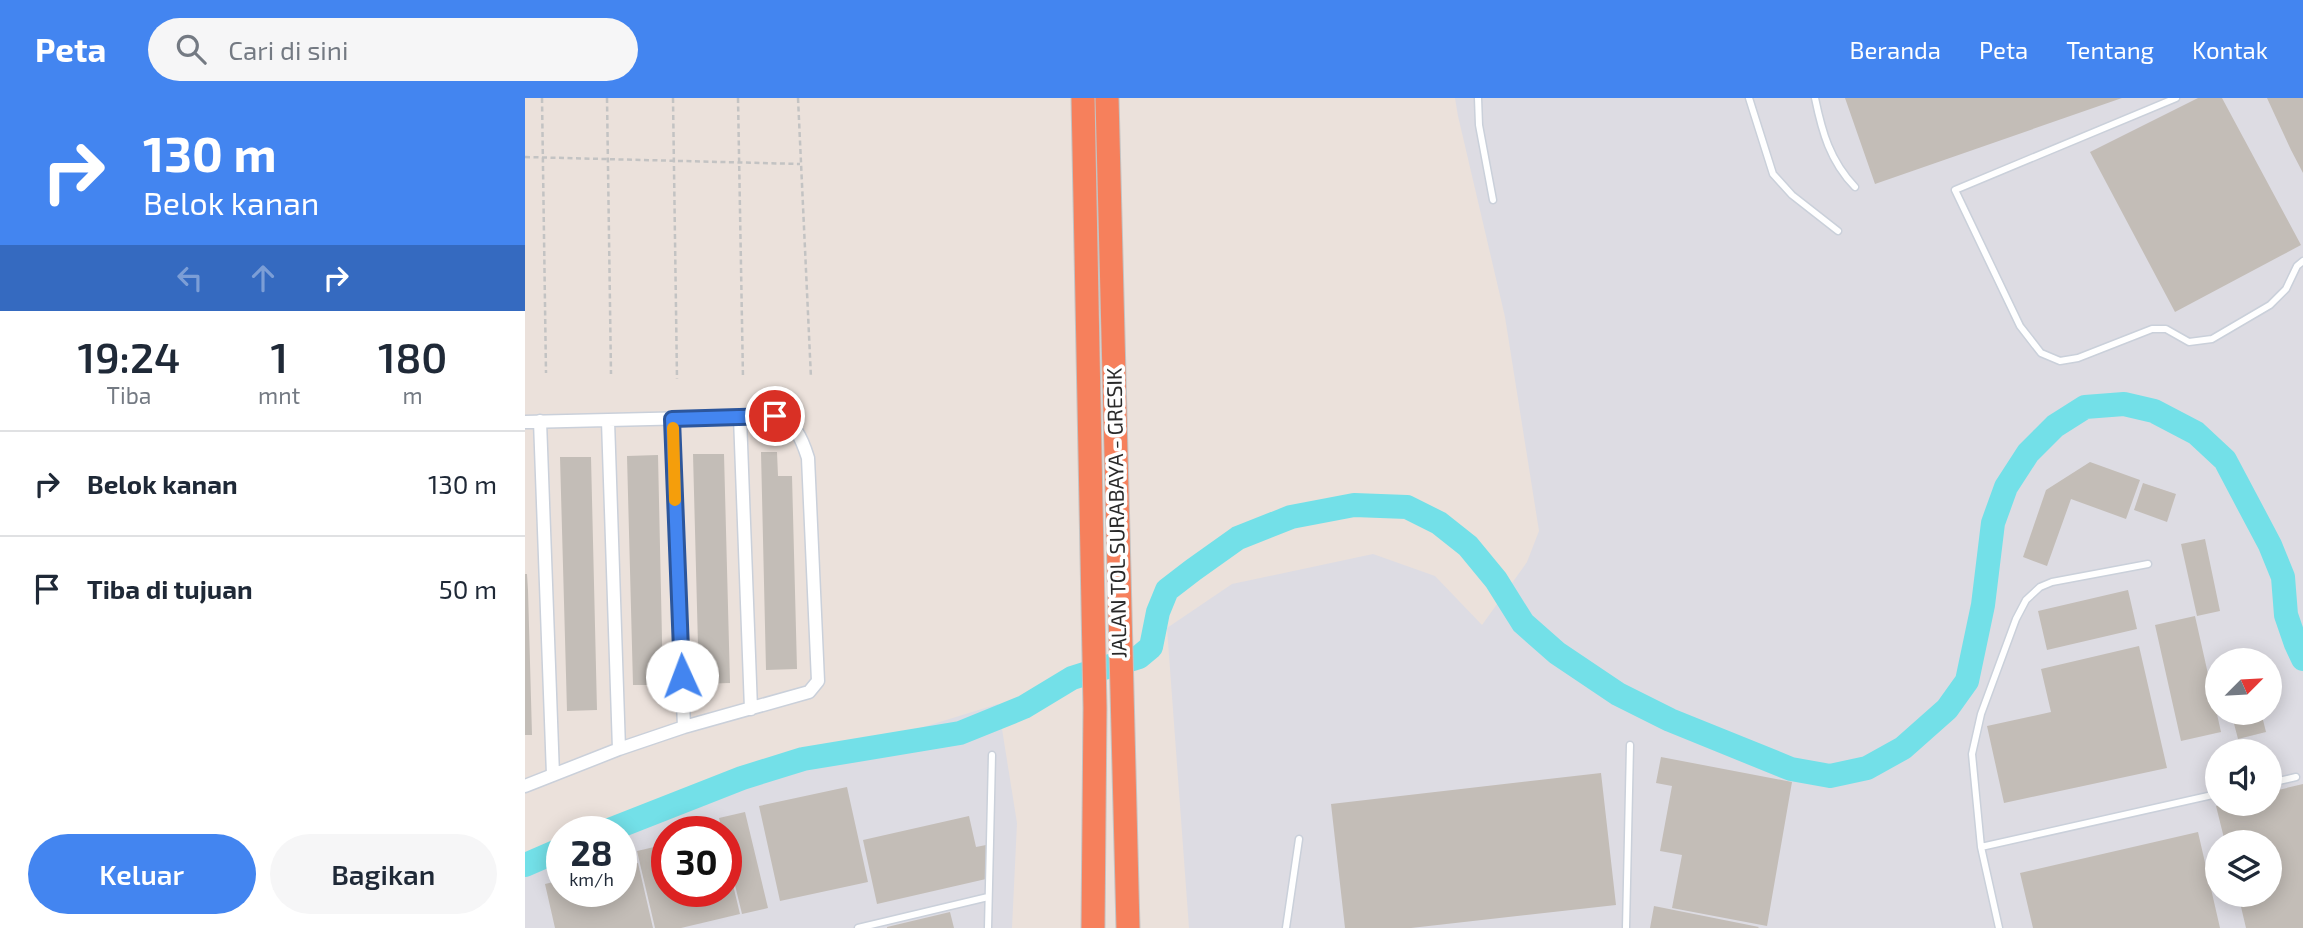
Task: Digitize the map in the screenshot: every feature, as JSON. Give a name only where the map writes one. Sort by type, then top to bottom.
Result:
[{"type":"highway","name":"JALAN TOL SURABAYA - GRESIK","points":[[1083,98],[1094,708],[1093,928]]},
{"type":"highway","name":"JALAN TOL SURABAYA - GRESIK","points":[[1107,98],[1128,928]]},
{"type":"highway","points":[[1127,872],[1133,928]]},
{"type":"street","points":[[525,422],[775,416],[784,418],[801,438],[808,458],[818,681],[809,692],[684,727],[525,786]]},
{"type":"street","points":[[740,417],[751,709]]},
{"type":"street","points":[[672,419],[684,727]]},
{"type":"street","points":[[540,421],[553,775]]},
{"type":"street","points":[[608,421],[619,749]]},
{"type":"lane","points":[[1478,98],[1479,125],[1493,200]]},
{"type":"lane","points":[[1749,98],[1773,174],[1792,195],[1838,231]]},
{"type":"lane","points":[[1815,98],[1830,153],[1845,177],[1855,187]]},
{"type":"lane","points":[[2176,98],[1955,190],[2021,326],[2041,353],[2060,361],[2078,358],[2152,329],[2166,329],[2189,342],[2212,339],[2270,305],[2286,289],[2297,266],[2303,261]]},
{"type":"lane","points":[[1999,928],[1981,847],[1972,754],[1981,714],[2016,618],[2026,600],[2041,587],[2052,582],[2148,564]]},
{"type":"lane","points":[[1626,928],[1630,745]]},
{"type":"lane","points":[[988,928],[992,755]]},
{"type":"lane","points":[[2282,780],[2296,777]]},
{"type":"lane","points":[[1981,847],[2205,797]]},
{"type":"lane","points":[[1286,928],[1299,839]]},
{"type":"lane","points":[[858,928],[988,897]]},
{"type":"path","points":[[541,98],[546,373]]},
{"type":"path","points":[[607,98],[611,374]]},
{"type":"path","points":[[673,98],[677,379]]},
{"type":"path","points":[[739,98],[743,378]]},
{"type":"path","points":[[798,98],[811,378]]},
{"type":"path","points":[[525,157],[800,164]]},
{"type":"shaded area","points":[[1455,98],[2303,98],[2303,928],[1189,928],[1167,628],[1232,584],[1373,554],[1435,576],[1482,625],[1527,562],[1539,531],[1505,317]]},
{"type":"shaded area","points":[[998,704],[1017,823],[1012,928],[525,928],[525,853],[546,846],[546,907],[637,907],[636,816]]},
{"type":"building","points":[[1845,98],[2122,98],[1875,184]]},
{"type":"building","points":[[2198,98],[2222,98],[2301,245],[2175,312],[2090,152]]},
{"type":"building","points":[[2267,98],[2303,98],[2303,173],[2291,150]]},
{"type":"building","points":[[761,452],[777,452],[778,476],[792,476],[797,669],[766,670]]},
{"type":"building","points":[[693,454],[724,454],[730,683],[699,684]]},
{"type":"building","points":[[658,455],[663,685],[633,685],[627,456]]},
{"type":"building","points":[[560,457],[591,457],[597,710],[567,711]]},
{"type":"building","points":[[2090,462],[2140,480],[2126,519],[2071,499],[2047,566],[2023,557],[2046,490]]},
{"type":"building","points":[[2143,483],[2176,494],[2167,522],[2134,510]]},
{"type":"building","points":[[2205,539],[2220,611],[2197,616],[2181,544]]},
{"type":"building","points":[[525,574],[528,590],[532,735],[525,735]]},
{"type":"building","points":[[2128,590],[2137,629],[2047,650],[2038,611]]},
{"type":"building","points":[[2195,616],[2205,661],[2205,725],[2219,725],[2221,732],[2181,741],[2155,625]]},
{"type":"building","points":[[2139,646],[2167,768],[2004,803],[1987,726],[2051,712],[2041,669]]},
{"type":"building","points":[[2234,725],[2264,725],[2266,732],[2238,739]]},
{"type":"building","points":[[1661,757],[1792,782],[1767,926],[1672,908],[1682,855],[1660,851],[1672,786],[1656,783]]},
{"type":"building","points":[[1601,773],[1616,905],[1411,928],[1345,928],[1331,804]]},
{"type":"building","points":[[2303,784],[2303,928],[2246,928],[2241,907],[2282,907],[2282,830],[2222,830],[2218,816],[2282,816],[2282,789]]},
{"type":"building","points":[[847,787],[868,882],[780,901],[759,806]]},
{"type":"building","points":[[745,812],[768,908],[742,914],[742,816],[728,816]]},
{"type":"building","points":[[969,816],[976,847],[986,845],[986,879],[877,904],[863,840]]},
{"type":"building","points":[[2198,832],[2205,863],[2205,907],[2215,907],[2220,928],[2033,928],[2020,873]]},
{"type":"building","points":[[651,848],[651,907],[738,907],[740,914],[681,928],[655,928],[637,851]]},
{"type":"building","points":[[637,863],[653,928],[555,928],[550,907],[637,907]]},
{"type":"building","points":[[1654,906],[1759,927],[1650,928]]},
{"type":"building","points":[[950,912],[954,928],[887,928],[887,927]]},
{"type":"waterway","points":[[637,819],[742,778],[803,759],[960,733],[1024,707],[1072,678],[1139,657],[1151,647],[1158,612],[1167,590],[1238,538],[1291,517],[1354,505],[1407,507],[1439,523],[1468,546],[1496,580],[1523,623],[1557,653],[1618,694],[1670,720],[1791,769],[1830,776],[1867,768],[1903,748],[1947,709],[1967,681],[1983,605],[1993,523],[2006,487],[2028,453],[2055,426],[2085,407],[2124,404],[2154,411],[2196,433],[2225,460],[2270,545],[2283,577],[2286,615],[2303,659]]},
{"type":"waterway","points":[[525,865],[546,856]]},
{"type":"slow traffic","points":[[673,428],[675,500]]},
{"type":"route","points":[[682,676],[672,419],[775,416]]}]
